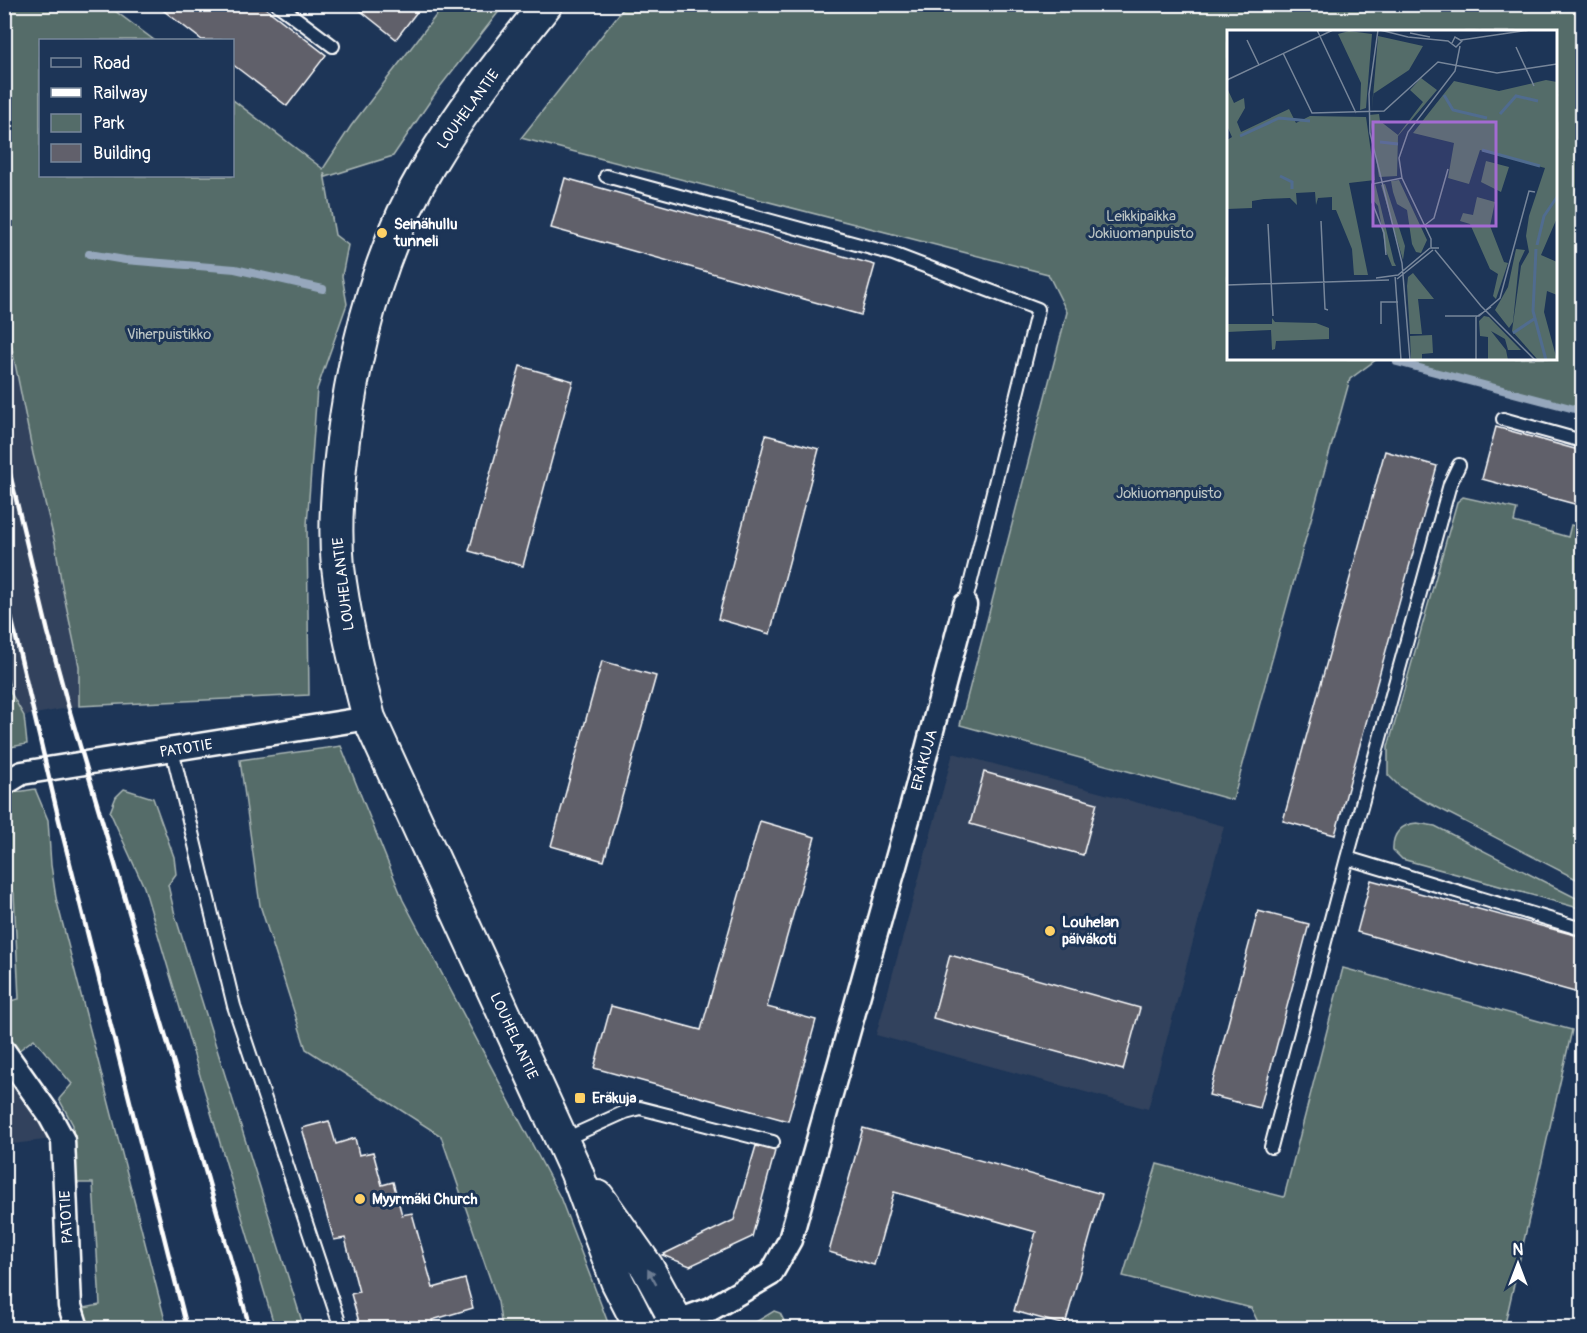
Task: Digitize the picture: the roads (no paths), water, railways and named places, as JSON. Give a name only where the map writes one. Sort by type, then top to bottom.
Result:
[{"type":"main road","name":"LOUHELANTIE","points":[[546,4],[454,126],[428,166],[402,215],[386,254],[356,356],[346,415],[336,516],[338,567],[350,644],[369,718],[576,1171],[617,1281],[641,1329]]},
{"type":"main road","name":"LOUHELANTIE","points":[[576,1171],[606,1208],[647,1267],[671,1326]]},
{"type":"street","name":"ERÄKUJA","points":[[671,1326],[711,1309],[771,1274],[790,1239],[916,791],[965,605]]},
{"type":"street","name":"PATOTIE","points":[[4,784],[22,773],[369,718]]},
{"type":"street","name":"PATOTIE","points":[[4,1051],[50,1116],[63,1140],[70,1306],[77,1329]]},
{"type":"lane","points":[[277,4],[333,46]]},
{"type":"lane","points":[[606,176],[893,254],[1038,309],[965,605]]},
{"type":"lane","points":[[1503,419],[1582,441]]},
{"type":"lane","points":[[1271,1148],[1347,858],[1450,484],[1459,465]]},
{"type":"lane","points":[[172,750],[234,1006],[341,1329]]},
{"type":"lane","points":[[1347,858],[1582,929]]},
{"type":"lane","points":[[562,1140],[625,1112],[640,1108],[773,1142]]},
{"type":"waterway","points":[[89,254],[125,260],[235,269],[323,289]]},
{"type":"waterway","points":[[1397,362],[1582,411]]},
{"type":"railway","points":[[4,449],[69,709],[250,1328]]},
{"type":"railway","points":[[4,587],[59,820],[187,1328]]},
{"type":"place","name":"Seinähullu tunneli","points":[[382,233]]},
{"type":"place","name":"Louhelan päiväkoti","points":[[1050,931]]},
{"type":"place","name":"Eräkuja","points":[[580,1098]]},
{"type":"place","name":"Myyrmäki Church","points":[[360,1199]]},
{"type":"park label","name":"Leikkipaikka Jokiuomanpuisto","points":[[1141,224]]},
{"type":"park label","name":"Viherpuistikko","points":[[169,334]]},
{"type":"park label","name":"Jokiuomanpuisto","points":[[1169,493]]}]
